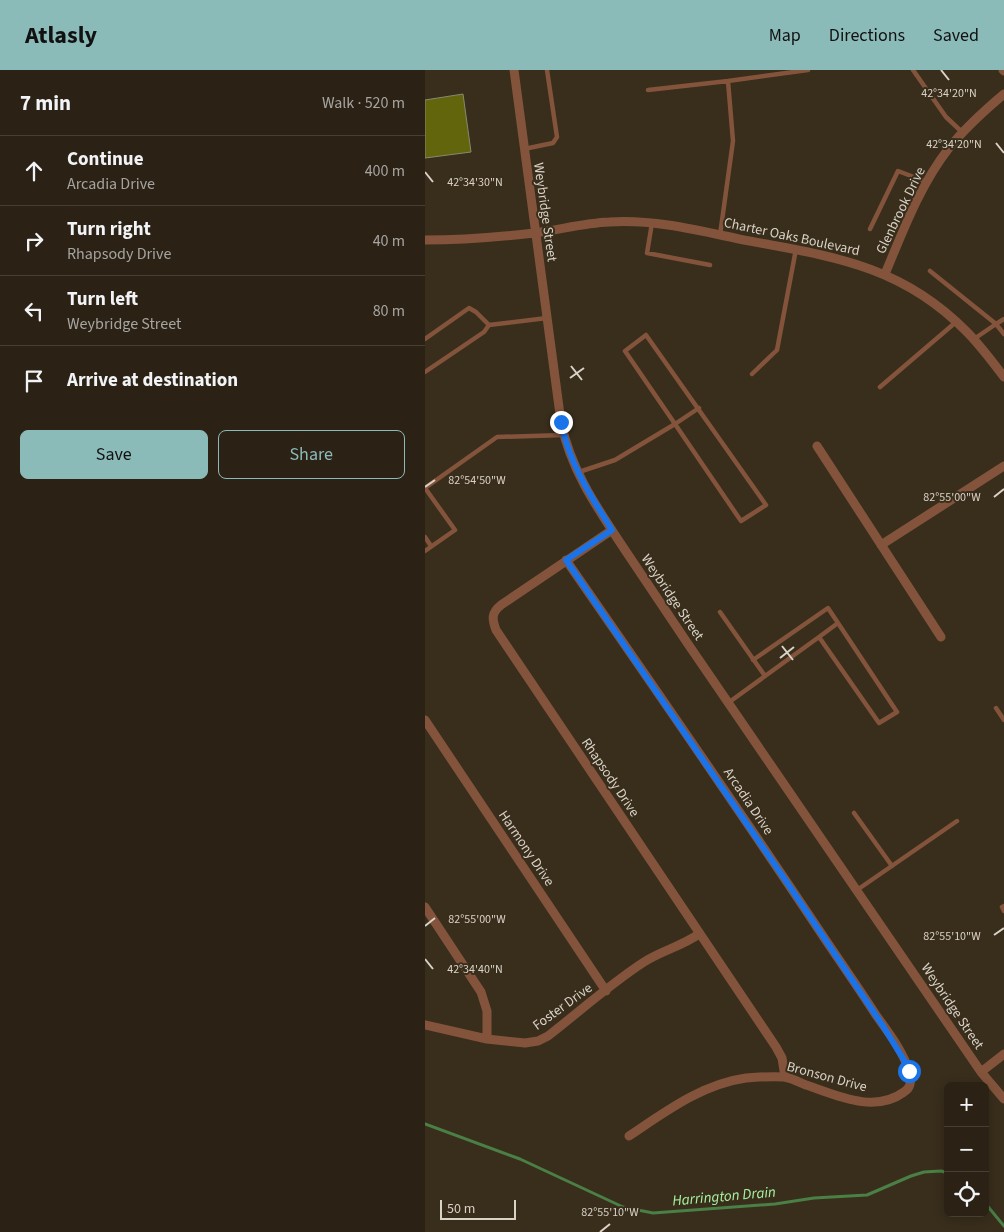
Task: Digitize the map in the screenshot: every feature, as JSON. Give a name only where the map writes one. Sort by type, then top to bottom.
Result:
[{"type":"street","name":"Weybridge Street","points":[[514,70],[564,435],[577,472],[612,530],[728,703],[981,1072],[1004,1099]]},
{"type":"street","name":"Glenbrook Drive","points":[[885,274],[927,182],[950,147],[1004,94]]},
{"type":"street","name":"Charter Oaks Boulevard","points":[[425,240],[465,239],[535,233],[607,222],[636,221],[835,257],[885,274],[926,297],[957,322],[1004,377]]},
{"type":"street","points":[[817,446],[941,636]]},
{"type":"street","points":[[881,544],[1004,466]]},
{"type":"street","name":"Rhapsody Drive","points":[[612,530],[501,605],[494,612],[493,621],[502,638],[776,1047],[782,1058],[785,1077]]},
{"type":"street","name":"Arcadia Drive","points":[[566,560],[786,881],[904,1060]]},
{"type":"street","name":"Harmony Drive","points":[[425,720],[606,991]]},
{"type":"street","points":[[425,907],[481,992],[487,1011],[487,1039]]},
{"type":"street","name":"Foster Drive","points":[[425,1025],[487,1039],[525,1043],[537,1041],[547,1036],[643,963],[662,951],[684,943],[699,934]]},
{"type":"street","points":[[981,1072],[1004,1054]]},
{"type":"street","name":"Bronson Drive","points":[[629,1136],[672,1108],[718,1085],[747,1078],[785,1077],[857,1102],[872,1102],[892,1098],[908,1090],[911,1085],[904,1060]]},
{"type":"lane","points":[[524,149],[553,143],[557,137],[547,70]]},
{"type":"lane","points":[[648,90],[808,70]]},
{"type":"lane","points":[[913,70],[946,117],[963,133]]},
{"type":"lane","points":[[720,235],[733,141],[728,81]]},
{"type":"lane","points":[[871,229],[898,171],[927,182]]},
{"type":"lane","points":[[652,223],[647,253],[710,266]]},
{"type":"lane","points":[[752,374],[777,350],[796,249]]},
{"type":"lane","points":[[930,271],[996,324],[1004,334]]},
{"type":"lane","points":[[425,338],[469,308],[489,325]]},
{"type":"lane","points":[[425,372],[484,332],[489,325],[547,318]]},
{"type":"lane","points":[[974,340],[1004,319]]},
{"type":"lane","points":[[880,387],[957,322]]},
{"type":"lane","points":[[646,335],[766,505],[741,521],[675,424],[625,351],[646,335]]},
{"type":"lane","points":[[577,472],[615,460],[699,408]]},
{"type":"lane","points":[[425,551],[455,530],[425,488],[497,437],[564,435]]},
{"type":"lane","points":[[425,537],[431,546]]},
{"type":"lane","points":[[753,660],[828,608],[897,712],[879,723],[819,637]]},
{"type":"lane","points":[[720,612],[765,676]]},
{"type":"lane","points":[[728,703],[839,623]]},
{"type":"lane","points":[[996,708],[1004,720]]},
{"type":"lane","points":[[854,813],[892,866]]},
{"type":"lane","points":[[857,890],[957,821]]},
{"type":"lane","points":[[1004,906],[1002,907],[1004,910]]},
{"type":"building","points":[[463,94],[471,152],[425,158],[425,100]]},
{"type":"waterway","name":"Harrington Drain","points":[[425,1124],[520,1159],[623,1207],[653,1213],[867,1195],[924,1172],[944,1172]]},
{"type":"waterway","name":"Harrington Drain","points":[[989,1208],[1004,1226]]},
{"type":"route","points":[[561,422],[564,437],[579,477],[612,530],[566,560],[786,881],[896,1046],[909,1071]]}]
